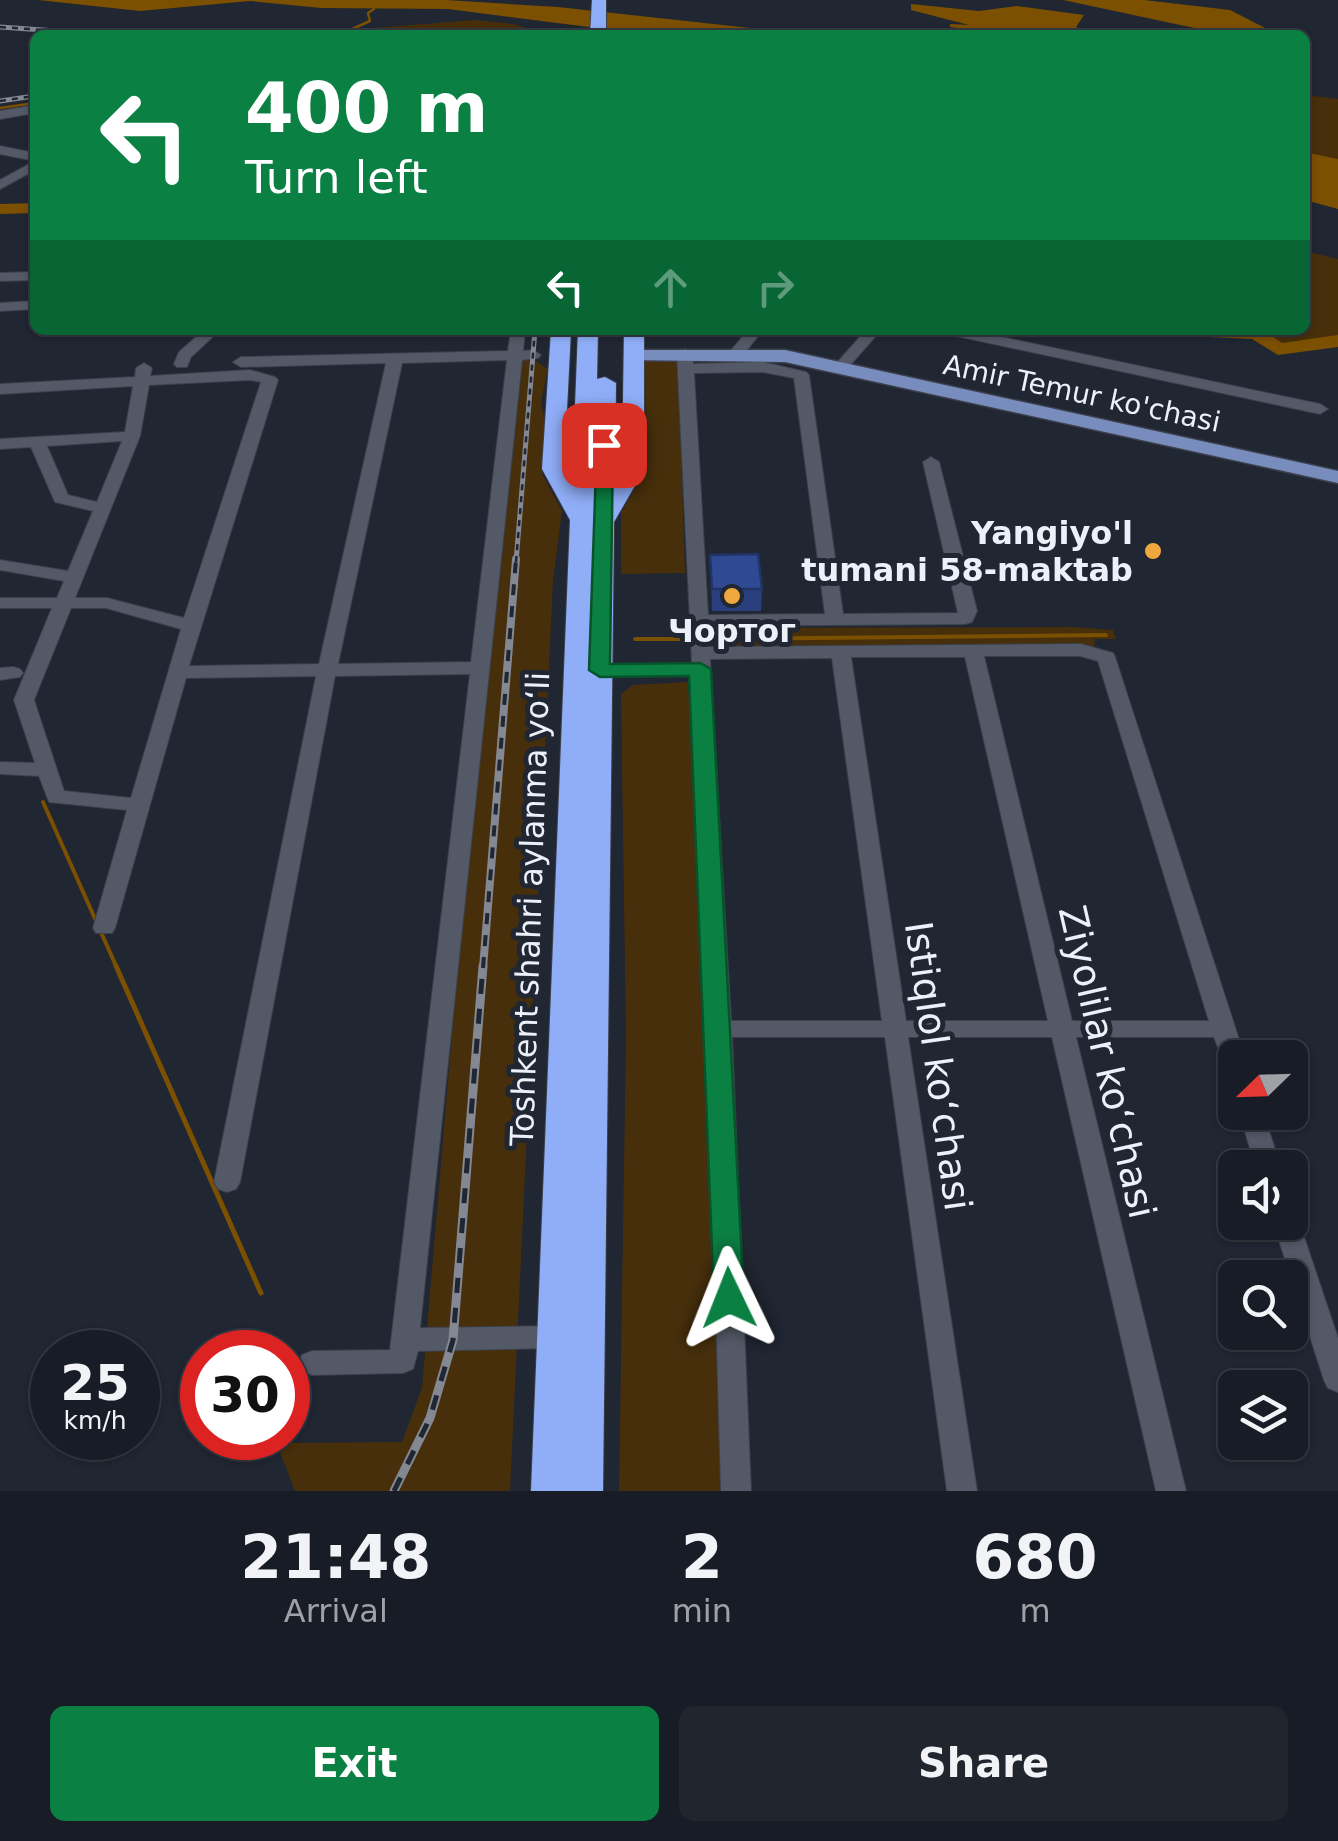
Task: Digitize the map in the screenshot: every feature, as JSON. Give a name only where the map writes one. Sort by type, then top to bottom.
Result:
[{"type":"highway","points":[[598,30],[599,0]]},
{"type":"highway","points":[[611,30],[612,0]]},
{"type":"highway","name":"Toshkent shahri aylanma yoʻli","points":[[588,335],[592,521]]},
{"type":"highway","name":"Toshkent shahri aylanma yoʻli","points":[[551,1491],[592,521],[606,335]]},
{"type":"highway","points":[[560,336],[553,469],[592,521],[633,470],[634,335]]},
{"type":"highway","name":"Toshkent shahri aylanma yoʻli","points":[[583,1491],[587,671]]},
{"type":"main road","name":"Amir Temur ko'chasi","points":[[634,356],[686,362],[737,353],[785,356],[1338,477]]},
{"type":"street","points":[[0,115],[30,111]]},
{"type":"street","points":[[0,150],[30,156]]},
{"type":"street","points":[[0,185],[30,169]]},
{"type":"street","points":[[0,277],[30,276]]},
{"type":"street","points":[[0,307],[30,305]]},
{"type":"street","points":[[182,364],[184,355],[207,335]]},
{"type":"street","points":[[312,1363],[403,1362],[478,668],[524,356],[519,335]]},
{"type":"street","points":[[737,353],[752,335]]},
{"type":"street","points":[[840,368],[870,335]]},
{"type":"street","points":[[971,335],[1320,409]]},
{"type":"street","points":[[0,389],[143,373],[182,364],[524,356],[554,349],[560,336]]},
{"type":"street","points":[[524,356],[553,362],[559,370]]},
{"type":"street","points":[[227,1182],[327,669],[395,358]]},
{"type":"street","points":[[736,1491],[720,1028],[686,362],[764,366],[801,375],[835,620]]},
{"type":"street","points":[[138,805],[66,801],[56,797],[24,700],[60,603],[132,436],[143,373]]},
{"type":"street","points":[[0,377],[260,374],[270,380],[177,672],[104,928]]},
{"type":"street","points":[[0,444],[132,436]]},
{"type":"street","points":[[37,442],[61,498],[101,508]]},
{"type":"street","points":[[699,621],[965,618],[968,611],[931,462]]},
{"type":"street","points":[[0,565],[71,577]]},
{"type":"street","points":[[0,603],[108,603],[191,626]]},
{"type":"street","name":"Ziyolilar koʻchasi","points":[[973,650],[1171,1491]]},
{"type":"street","points":[[587,671],[840,652],[1087,650],[1112,662],[1227,1040]]},
{"type":"street","name":"Istiqlol koʻchasi","points":[[840,652],[962,1491]]},
{"type":"street","points":[[177,672],[478,668]]},
{"type":"street","points":[[0,768],[47,770]]},
{"type":"street","points":[[720,1028],[1224,1030]]},
{"type":"street","points":[[1292,1240],[1338,1380]]},
{"type":"street","points":[[405,1340],[555,1337]]},
{"type":"shaded area","points":[[38,0],[446,0],[558,7],[767,30],[613,30],[448,9],[321,8],[250,1],[140,11]]},
{"type":"shaded area","points":[[1063,0],[1144,0],[1230,10],[1269,30],[1204,30]]},
{"type":"shaded area","points":[[911,4],[979,11],[1017,6],[1084,15],[1076,27],[1083,30],[971,30],[950,27],[969,25],[911,10]]},
{"type":"shaded area","points":[[474,20],[532,30],[361,30]]},
{"type":"shaded area","points":[[1310,96],[1338,99],[1338,159],[1310,153]]},
{"type":"shaded area","points":[[1310,153],[1338,159],[1338,209],[1310,201]]},
{"type":"shaded area","points":[[1310,252],[1338,259],[1338,337],[1287,347],[1265,335],[1310,335]]},
{"type":"shaded area","points":[[519,359],[534,360],[548,369],[541,401],[545,424],[542,474],[562,511],[553,581],[510,1491],[295,1491],[283,1460],[310,1460],[310,1443],[402,1442],[422,1388],[483,668]]},
{"type":"shaded area","points":[[678,359],[685,573],[621,574],[621,513],[646,469],[645,360]]},
{"type":"shaded area","points":[[712,628],[1113,630],[1116,639],[1094,639],[1095,646],[713,648]]},
{"type":"shaded area","points":[[688,682],[688,692],[696,692],[733,1491],[619,1491],[626,1037],[621,694],[633,685]]},
{"type":"building","points":[[758,554],[762,589],[712,589],[710,555]]},
{"type":"waterway","points":[[350,30],[370,21],[368,13],[374,9]]},
{"type":"waterway","points":[[0,108],[30,104]]},
{"type":"waterway","points":[[0,209],[30,208]]},
{"type":"waterway","points":[[1258,335],[1278,349],[1338,341]]},
{"type":"waterway","points":[[719,639],[1106,635]]},
{"type":"waterway","points":[[635,639],[694,639]]},
{"type":"waterway","points":[[43,802],[96,921]]},
{"type":"waterway","points":[[100,930],[117,968]]},
{"type":"waterway","points":[[116,966],[261,1293]]},
{"type":"railway","points":[[0,27],[43,30]]},
{"type":"railway","points":[[0,101],[30,97]]},
{"type":"railway","points":[[516,562],[535,335]]},
{"type":"railway","points":[[483,968],[516,559]]},
{"type":"railway","points":[[394,1491],[430,1418],[453,1340],[483,966]]},
{"type":"place","name":"Yangiyo'l tumani 58-maktab","points":[[1153,551]]},
{"type":"place","name":"Чортог","points":[[732,596]]},
{"type":"route","points":[[604,445],[600,670],[700,669],[720,1028],[729,1298]]}]
